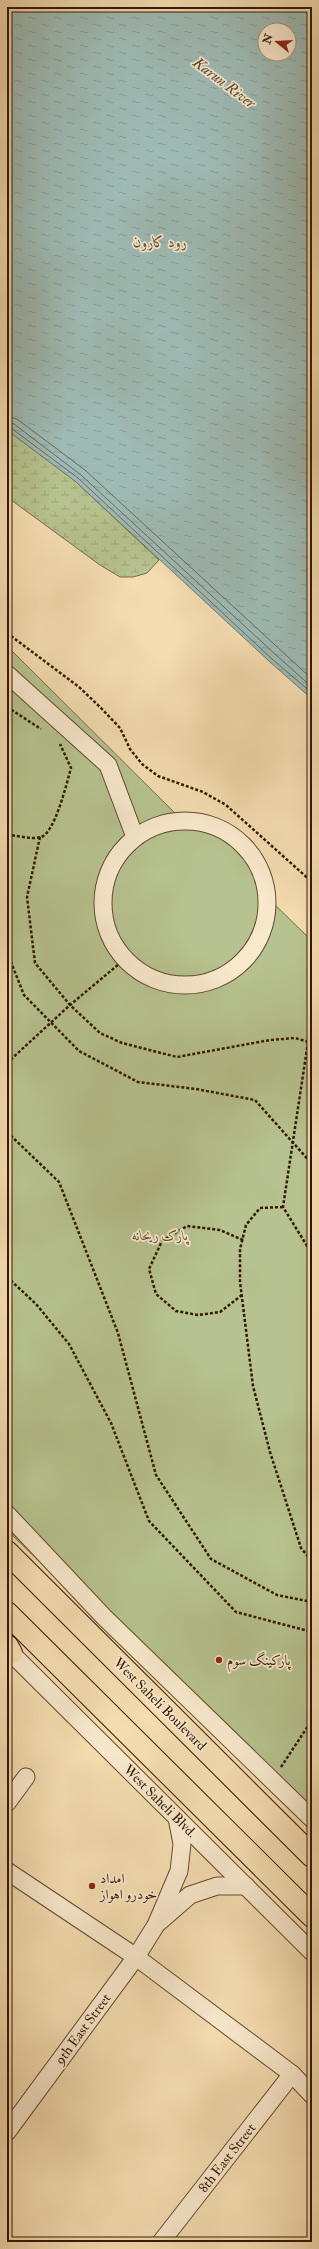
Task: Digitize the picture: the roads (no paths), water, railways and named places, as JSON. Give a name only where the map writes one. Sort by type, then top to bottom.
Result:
[{"type":"main road","name":"West Saheli Boulevard","points":[[7,1552],[312,1856]]},
{"type":"main road","points":[[7,1613],[312,1916]]},
{"type":"street","points":[[7,674],[108,765],[134,837]]},
{"type":"street","points":[[182,820],[208,823],[231,833],[250,851],[263,873],[268,898],[265,924],[256,947],[239,966],[217,979],[193,985],[168,984],[144,975],[124,959],[110,936],[103,910],[105,883],[116,857],[134,837],[157,825],[182,820]]},
{"type":"street","points":[[7,1514],[104,1617],[312,1819]]},
{"type":"street","name":"West Saheli Blvd.","points":[[8,1649],[312,1952]]},
{"type":"street","points":[[7,1803],[26,1777]]},
{"type":"street","points":[[156,1925],[179,1871],[182,1844],[177,1818]]},
{"type":"street","points":[[7,1871],[136,1957],[292,2074],[312,2095]]},
{"type":"street","points":[[156,1925],[190,1895],[217,1886],[246,1886]]},
{"type":"street","name":"9th East Street","points":[[7,2132],[136,1957],[156,1925]]},
{"type":"street","name":"8th East Street","points":[[161,2242],[292,2074]]},
{"type":"water","name":"رود کارون","points":[[7,7],[312,7],[312,699],[270,662],[75,481],[7,430]]},
{"type":"place","name":"پارکینگ سوم","points":[[219,1660]]},
{"type":"place","name":"امداد خودرو اهواز","points":[[92,1886]]},
{"type":"water label","name":"Karun River","points":[[224,83]]},
{"type":"park label","name":"پارک ریحانه","points":[[160,1235]]}]
